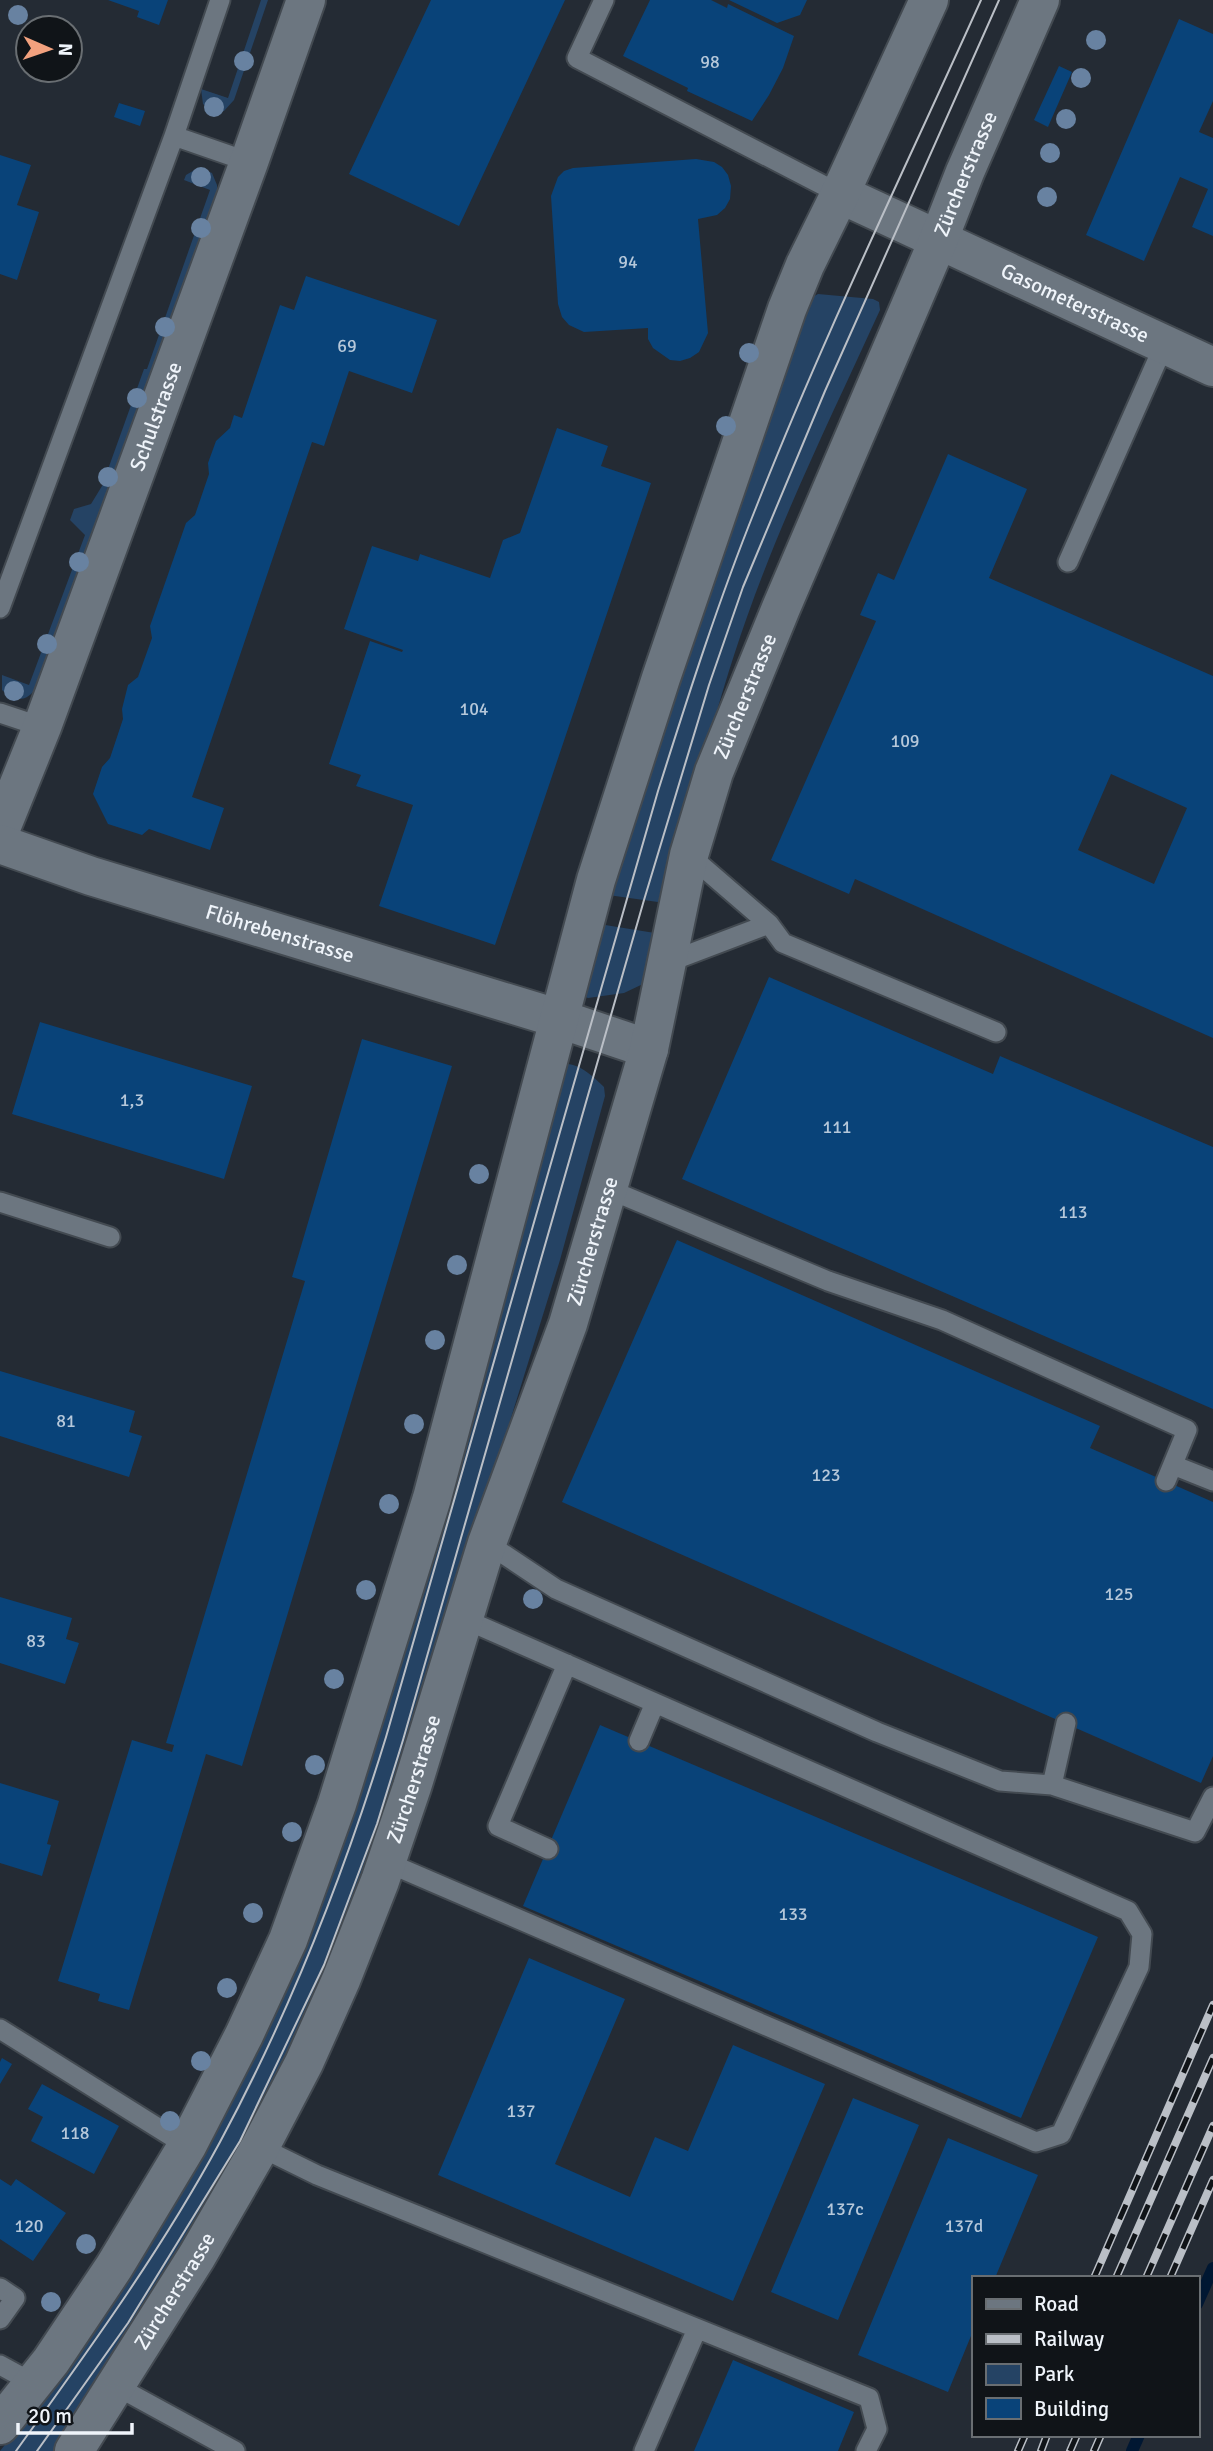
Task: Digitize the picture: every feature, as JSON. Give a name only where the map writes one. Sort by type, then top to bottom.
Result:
[{"type":"main road","name":"Schulstrasse","points":[[0,831],[42,727],[306,0]]},
{"type":"main road","points":[[0,2425],[51,2361],[114,2267],[187,2146],[244,2035],[288,1940],[337,1804],[432,1498],[600,867],[674,640],[787,309],[929,0]]},
{"type":"main road","name":"Zürcherstrasse","points":[[74,2451],[197,2256],[260,2147],[304,2063],[341,1980],[412,1787],[486,1543],[568,1324],[649,1049],[689,855],[714,772],[938,241],[969,160],[1040,0]]},
{"type":"main road","name":"Gasometerstrasse","points":[[840,194],[1213,367]]},
{"type":"main road","name":"Flöhrebenstrasse","points":[[0,844],[103,880],[649,1049]]},
{"type":"lane","points":[[0,608],[174,136],[220,0]]},
{"type":"lane","points":[[604,0],[576,58],[840,194]]},
{"type":"lane","points":[[174,136],[249,162]]},
{"type":"lane","points":[[1068,562],[1164,345]]},
{"type":"lane","points":[[0,713],[42,727]]},
{"type":"lane","points":[[689,855],[769,924],[783,943],[996,1032]]},
{"type":"lane","points":[[666,963],[769,924]]},
{"type":"lane","points":[[608,1189],[828,1282],[942,1320],[1187,1430],[1169,1473],[1213,1481]]},
{"type":"lane","points":[[0,1202],[110,1237]]},
{"type":"lane","points":[[486,1543],[556,1589],[877,1732],[1000,1781],[1052,1785],[1195,1832],[1213,1797]]},
{"type":"lane","points":[[386,1862],[558,1928],[1036,2142],[1061,2134],[1139,1967],[1142,1934],[1128,1911],[464,1619]]},
{"type":"lane","points":[[548,1849],[498,1826],[567,1664]]},
{"type":"lane","points":[[639,1741],[655,1703]]},
{"type":"lane","points":[[1052,1785],[1066,1723]]},
{"type":"lane","points":[[0,2029],[187,2146]]},
{"type":"lane","points":[[260,2147],[317,2175],[869,2398],[877,2429],[866,2451]]},
{"type":"lane","points":[[0,2288],[15,2298],[0,2319]]},
{"type":"lane","points":[[644,2451],[697,2329]]},
{"type":"lane","points":[[0,2365],[33,2384]]},
{"type":"lane","points":[[116,2386],[235,2451]]},
{"type":"green space","points":[[261,0],[268,0],[234,100],[224,111],[211,111],[203,104],[201,89],[228,98]]},
{"type":"green space","points":[[196,169],[212,173],[217,193],[37,686],[30,695],[16,699],[2,690],[2,675],[29,685],[85,535],[70,520],[74,509],[91,504],[102,486],[144,369],[147,369],[210,190],[184,180],[186,175]]},
{"type":"green space","points":[[818,294],[873,299],[879,302],[880,310],[793,500],[761,578],[713,723],[665,903],[608,895],[807,300]]},
{"type":"green space","points":[[599,924],[661,934],[643,984],[624,993],[588,998],[583,996]]},
{"type":"green space","points":[[566,1064],[581,1068],[591,1076],[604,1087],[605,1096],[560,1260],[465,1566],[412,1748],[270,2107],[60,2451],[0,2451],[41,2400],[205,2146]]},
{"type":"building","points":[[108,0],[168,0],[159,25],[137,17],[139,11]]},
{"type":"building","points":[[431,0],[565,0],[459,226],[349,174]]},
{"type":"building","points":[[650,0],[711,0],[727,8],[728,4],[794,36],[783,68],[752,121],[687,91],[688,88],[623,56]]},
{"type":"building","points":[[729,0],[807,0],[800,15],[777,23]]},
{"type":"building","points":[[1179,19],[1213,34],[1213,101],[1199,132],[1213,138],[1213,236],[1192,227],[1208,189],[1180,177],[1144,261],[1086,235]]},
{"type":"building","points":[[1059,66],[1072,72],[1048,127],[1034,120]]},
{"type":"building","points":[[119,103],[145,111],[140,126],[114,117]]},
{"type":"building","points":[[0,155],[31,165],[17,205],[39,212],[17,280],[0,274]]},
{"type":"building","points":[[696,159],[714,162],[722,167],[731,186],[730,199],[725,208],[717,215],[698,219],[708,333],[699,352],[680,361],[670,360],[653,348],[648,339],[648,328],[584,332],[569,325],[562,317],[558,304],[551,196],[558,177],[573,168]]},
{"type":"building","points":[[306,276],[437,320],[412,393],[349,371],[324,446],[312,442],[192,797],[224,808],[210,850],[149,829],[142,835],[108,824],[93,794],[102,767],[110,758],[123,719],[122,709],[128,685],[138,677],[152,638],[150,626],[186,523],[195,515],[209,474],[208,463],[216,441],[230,428],[234,415],[242,418],[280,305],[294,310]]},
{"type":"building","points":[[557,428],[608,446],[601,466],[651,483],[495,945],[379,906],[413,805],[356,786],[361,775],[329,764],[370,641],[402,652],[403,650],[344,629],[372,546],[418,561],[420,554],[490,578],[503,540],[520,533]]},
{"type":"building","points":[[948,454],[1027,489],[989,578],[1213,676],[1213,1038],[855,879],[849,894],[771,860],[876,621],[860,615],[878,573],[894,580]],"holes":[[[1111,774],[1187,808],[1154,884],[1078,850]]]},
{"type":"building","points":[[769,977],[993,1074],[1000,1056],[1213,1147],[1213,1409],[682,1179]]},
{"type":"building","points":[[40,1022],[252,1086],[224,1179],[12,1114]]},
{"type":"building","points":[[362,1039],[452,1066],[242,1766],[206,1754],[129,2010],[98,2001],[100,1994],[58,1981],[132,1740],[172,1752],[174,1745],[166,1743],[305,1281],[292,1277]]},
{"type":"building","points":[[677,1240],[1100,1426],[1090,1448],[1213,1502],[1213,1756],[1201,1783],[562,1502]]},
{"type":"building","points":[[0,1371],[135,1411],[129,1432],[142,1436],[129,1477],[0,1436]]},
{"type":"building","points":[[0,1597],[72,1618],[66,1639],[79,1643],[65,1684],[0,1663]]},
{"type":"building","points":[[600,1725],[1098,1937],[1021,2118],[523,1906]]},
{"type":"building","points":[[0,1783],[59,1801],[47,1844],[51,1845],[42,1876],[0,1863]]},
{"type":"building","points":[[529,1958],[625,1999],[555,2164],[630,2197],[655,2137],[688,2151],[733,2045],[825,2084],[733,2301],[438,2175]]},
{"type":"building","points":[[2,2058],[12,2064],[0,2084],[0,2062]]},
{"type":"building","points":[[42,2084],[119,2126],[94,2174],[31,2141],[43,2117],[28,2109]]},
{"type":"building","points":[[853,2098],[919,2125],[838,2320],[771,2292]]},
{"type":"building","points":[[948,2138],[1038,2175],[996,2276],[972,2276],[972,2333],[948,2392],[858,2355]]},
{"type":"building","points":[[0,2179],[11,2186],[16,2179],[66,2213],[33,2261],[0,2239]]},
{"type":"building","points":[[733,2360],[854,2412],[838,2451],[694,2451]]},
{"type":"waterway","points":[[1199,2300],[1213,2268]]},
{"type":"waterway","points":[[1132,2451],[1138,2437]]},
{"type":"tram line","points":[[16,2451],[123,2300],[197,2182],[245,2094],[313,1944],[352,1841],[386,1737],[658,791],[704,649],[741,545],[808,381],[981,0]]},
{"type":"tram line","points":[[37,2451],[128,2323],[240,2141],[324,1965],[377,1824],[403,1740],[644,900],[709,685],[743,587],[825,391],[999,0]]},
{"type":"railway","points":[[1095,2276],[1213,2005]]},
{"type":"railway","points":[[1117,2276],[1213,2058]]},
{"type":"railway","points":[[1147,2276],[1213,2126]]},
{"type":"railway","points":[[1171,2276],[1213,2180]]},
{"type":"railway","points":[[1018,2451],[1024,2437]]},
{"type":"railway","points":[[1041,2451],[1046,2437]]},
{"type":"railway","points":[[1070,2451],[1076,2437]]},
{"type":"railway","points":[[1094,2451],[1100,2437]]}]
